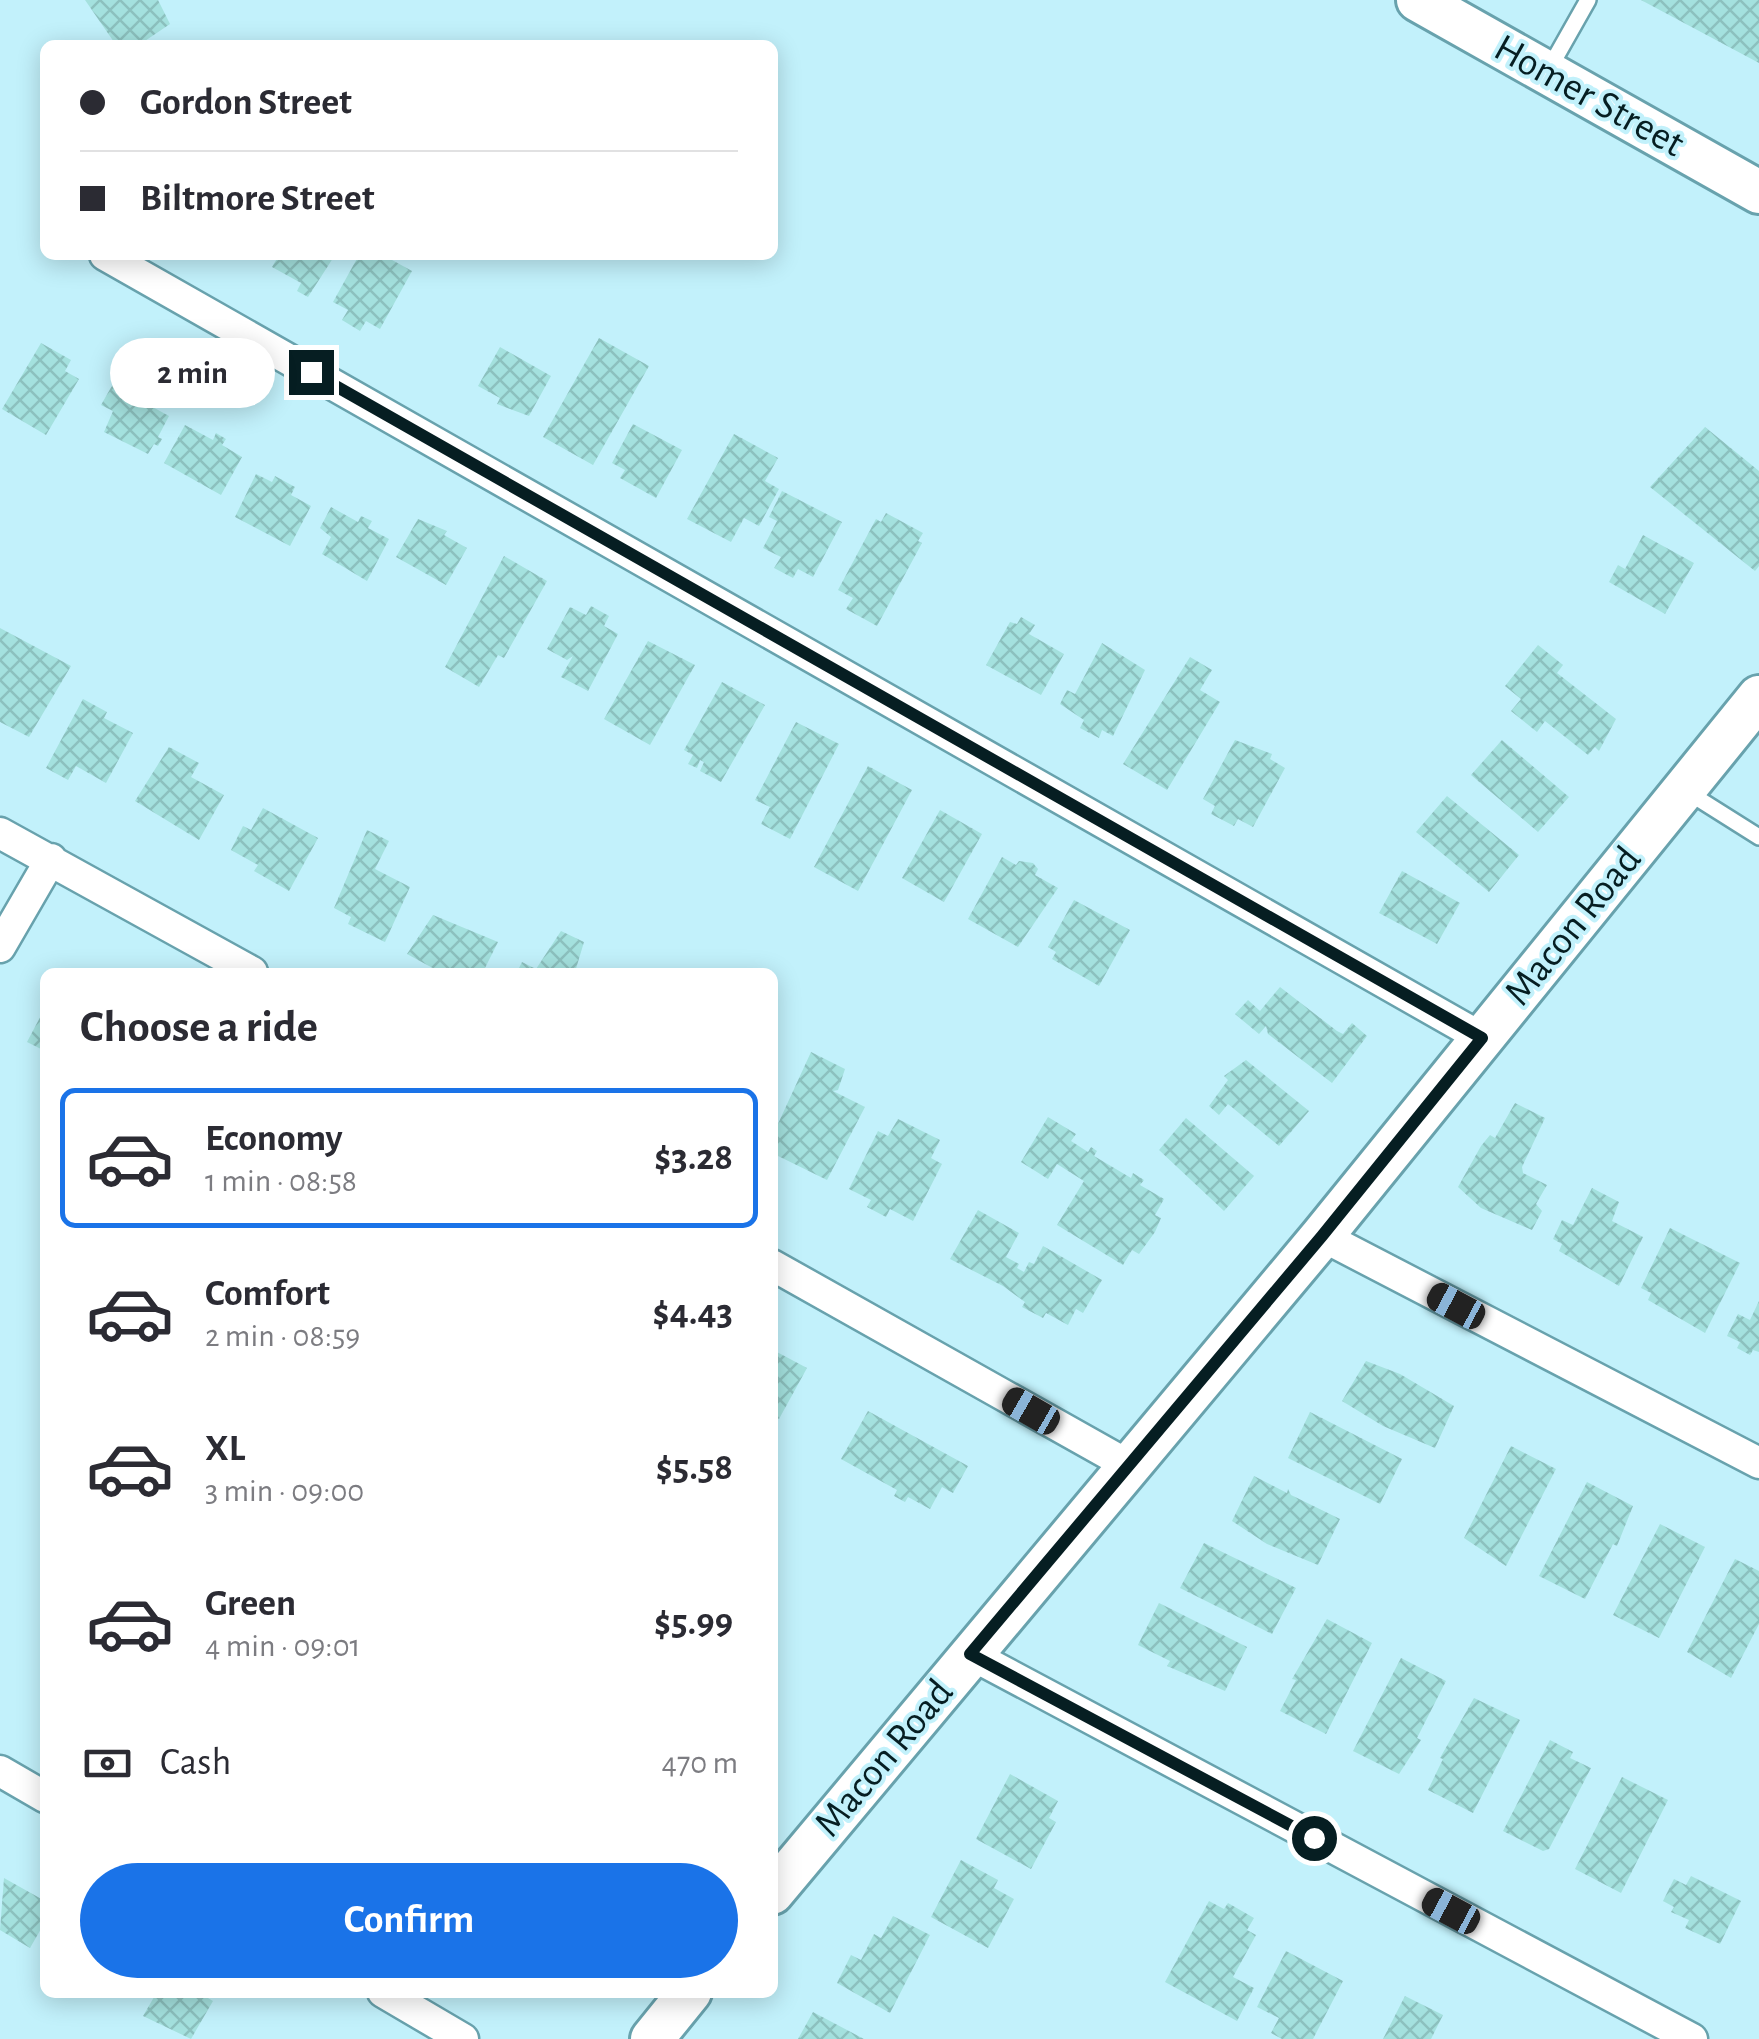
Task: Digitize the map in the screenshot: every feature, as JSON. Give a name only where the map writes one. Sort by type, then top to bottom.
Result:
[{"type":"main road","name":"Homer Street","points":[[1418,0],[1759,192]]},
{"type":"main road","name":"Macon Road","points":[[778,1886],[1322,1236],[1759,697]]},
{"type":"main road","points":[[652,2039],[685,1998]]},
{"type":"street","points":[[114,260],[1482,1038]]},
{"type":"street","points":[[0,832],[245,968]]},
{"type":"street","points":[[0,947],[51,859]]},
{"type":"street","points":[[1322,1236],[1759,1463]]},
{"type":"street","points":[[778,1268],[1128,1465]]},
{"type":"street","points":[[970,1654],[1692,2039]]},
{"type":"street","points":[[0,1771],[40,1794]]},
{"type":"street","points":[[394,1998],[464,2039]]},
{"type":"lane","points":[[1548,73],[1588,0]]},
{"type":"lane","points":[[1684,789],[1759,837]]},
{"type":"building","points":[[85,0],[158,0],[170,24],[146,40],[113,40]]},
{"type":"building","points":[[1641,0],[1759,0],[1759,63]]},
{"type":"building","points":[[276,260],[332,260],[308,297],[297,291],[301,283],[272,267]]},
{"type":"building","points":[[356,260],[392,260],[412,271],[380,329],[366,321],[360,331],[342,320],[348,310],[333,302]]},
{"type":"building","points":[[599,338],[649,366],[593,465],[543,437]]},
{"type":"building","points":[[41,343],[71,360],[65,371],[79,379],[46,435],[2,409]]},
{"type":"building","points":[[500,347],[551,376],[529,416],[497,404],[500,398],[478,386]]},
{"type":"building","points":[[113,384],[139,399],[143,392],[153,397],[149,405],[169,416],[158,437],[162,439],[148,454],[104,432],[113,411],[101,405]]},
{"type":"building","points":[[633,424],[682,450],[656,498],[620,478],[625,470],[612,463]]},
{"type":"building","points":[[185,425],[213,440],[216,433],[226,439],[222,445],[242,457],[221,495],[164,463]]},
{"type":"building","points":[[1705,427],[1759,471],[1759,566],[1755,571],[1650,487]]},
{"type":"building","points":[[734,434],[778,458],[765,481],[779,489],[759,526],[744,518],[731,542],[687,519]]},
{"type":"building","points":[[256,474],[272,482],[275,476],[295,487],[291,495],[311,506],[290,546],[235,517]]},
{"type":"building","points":[[782,491],[842,522],[813,577],[798,569],[793,578],[774,568],[781,557],[763,548],[777,521],[769,517]]},
{"type":"building","points":[[331,507],[358,522],[361,516],[372,521],[368,528],[389,539],[367,581],[322,554],[331,537],[320,528]]},
{"type":"building","points":[[886,513],[923,533],[918,541],[922,543],[877,626],[846,609],[853,598],[838,590],[876,519],[881,522]]},
{"type":"building","points":[[418,519],[447,531],[444,535],[467,548],[446,585],[396,557]]},
{"type":"building","points":[[1643,535],[1694,563],[1665,614],[1609,582],[1618,565],[1625,569]]},
{"type":"building","points":[[504,556],[547,581],[504,658],[498,655],[479,687],[445,667]]},
{"type":"building","points":[[591,606],[609,616],[604,626],[618,634],[588,691],[561,677],[573,656],[567,660],[547,649],[570,607],[586,615]]},
{"type":"building","points":[[1021,617],[1035,625],[1029,634],[1064,654],[1041,695],[986,665],[1010,622],[1017,624]]},
{"type":"building","points":[[0,628],[71,666],[29,737],[0,722]]},
{"type":"building","points":[[648,641],[695,665],[650,745],[604,719]]},
{"type":"building","points":[[1102,643],[1145,670],[1113,736],[1102,730],[1099,738],[1080,728],[1084,720],[1060,704],[1067,690],[1075,694]]},
{"type":"building","points":[[1538,645],[1563,665],[1557,673],[1616,719],[1599,751],[1595,747],[1588,755],[1545,721],[1537,732],[1511,711],[1521,699],[1505,686]]},
{"type":"building","points":[[1190,657],[1212,670],[1200,690],[1220,702],[1167,790],[1123,764]]},
{"type":"building","points":[[722,682],[765,705],[721,782],[700,771],[704,762],[700,760],[697,768],[688,764],[693,755],[684,750]]},
{"type":"building","points":[[83,699],[107,712],[104,718],[133,733],[106,783],[76,766],[68,780],[46,768]]},
{"type":"building","points":[[796,722],[839,744],[790,839],[761,824],[770,807],[755,800]]},
{"type":"building","points":[[1235,740],[1272,754],[1270,759],[1285,768],[1253,827],[1238,819],[1234,826],[1211,814],[1215,806],[1203,799]]},
{"type":"building","points":[[1502,740],[1569,797],[1538,832],[1471,775]]},
{"type":"building","points":[[169,747],[199,763],[191,777],[224,795],[199,840],[135,801]]},
{"type":"building","points":[[868,766],[912,790],[858,891],[814,867]]},
{"type":"building","points":[[1447,796],[1519,855],[1489,892],[1416,832]]},
{"type":"building","points":[[263,808],[318,838],[289,891],[254,871],[258,865],[231,850],[243,826],[251,830]]},
{"type":"building","points":[[940,810],[982,834],[944,902],[902,878]]},
{"type":"building","points":[[367,830],[389,841],[375,869],[410,887],[385,942],[348,924],[351,917],[334,908]]},
{"type":"building","points":[[1002,857],[1016,865],[1019,861],[1033,863],[1038,869],[1035,875],[1058,888],[1018,947],[968,919]]},
{"type":"building","points":[[1402,871],[1460,903],[1437,944],[1379,913]]},
{"type":"building","points":[[1074,900],[1130,930],[1099,986],[1052,959],[1056,952],[1048,947]]},
{"type":"building","points":[[433,915],[498,942],[485,968],[433,968],[407,954]]},
{"type":"building","points":[[561,931],[584,942],[576,968],[537,968]]},
{"type":"building","points":[[1280,987],[1337,1031],[1343,1034],[1352,1023],[1367,1036],[1332,1083],[1268,1034],[1266,1026],[1259,1034],[1235,1014],[1248,1000],[1260,1011]]},
{"type":"building","points":[[40,1017],[40,1048],[27,1042]]},
{"type":"building","points":[[811,1052],[845,1069],[838,1090],[833,1091],[865,1107],[827,1180],[778,1156],[778,1124]]},
{"type":"building","points":[[1246,1060],[1309,1111],[1279,1146],[1228,1104],[1219,1115],[1209,1106],[1228,1080],[1224,1076]]},
{"type":"building","points":[[1515,1103],[1545,1118],[1522,1167],[1523,1173],[1547,1185],[1536,1204],[1542,1211],[1532,1230],[1481,1208],[1458,1187],[1481,1146],[1490,1135],[1495,1138]]},
{"type":"building","points":[[1048,1117],[1076,1134],[1071,1141],[1088,1152],[1091,1147],[1097,1151],[1094,1156],[1131,1178],[1133,1173],[1144,1180],[1140,1185],[1164,1199],[1155,1215],[1161,1218],[1155,1232],[1139,1254],[1132,1250],[1123,1265],[1057,1225],[1084,1181],[1057,1164],[1048,1179],[1021,1162]]},
{"type":"building","points":[[1186,1118],[1254,1176],[1224,1211],[1159,1150]]},
{"type":"building","points":[[898,1119],[940,1140],[931,1158],[942,1164],[913,1221],[890,1209],[886,1217],[867,1207],[871,1200],[849,1189],[878,1131],[888,1136]]},
{"type":"building","points":[[1592,1188],[1619,1202],[1612,1221],[1643,1237],[1619,1286],[1559,1251],[1562,1244],[1553,1239],[1562,1220],[1573,1225]]},
{"type":"building","points":[[978,1210],[1019,1233],[1006,1257],[1024,1272],[1029,1262],[1034,1264],[1043,1246],[1102,1280],[1083,1313],[1076,1309],[1068,1325],[1046,1313],[1043,1318],[1022,1307],[1025,1302],[1003,1286],[950,1259]]},
{"type":"building","points":[[1670,1228],[1740,1263],[1705,1333],[1648,1300],[1651,1293],[1641,1288]]},
{"type":"building","points":[[1759,1301],[1759,1352],[1753,1350],[1750,1355],[1737,1348],[1740,1342],[1727,1336],[1738,1314],[1750,1320]]},
{"type":"building","points":[[778,1353],[807,1368],[778,1418]]},
{"type":"building","points":[[1366,1361],[1400,1374],[1454,1406],[1435,1448],[1383,1426],[1342,1401]]},
{"type":"building","points":[[868,1411],[968,1466],[953,1493],[942,1487],[930,1509],[908,1497],[905,1502],[894,1496],[897,1490],[841,1459]]},
{"type":"building","points":[[1310,1412],[1402,1459],[1380,1504],[1288,1458]]},
{"type":"building","points":[[1511,1446],[1556,1469],[1506,1566],[1464,1538]]},
{"type":"building","points":[[1254,1476],[1287,1493],[1288,1489],[1291,1495],[1340,1519],[1318,1565],[1267,1544],[1232,1521]]},
{"type":"building","points":[[1587,1482],[1633,1506],[1617,1546],[1613,1544],[1585,1599],[1539,1576]]},
{"type":"building","points":[[1660,1524],[1705,1547],[1659,1638],[1613,1615]]},
{"type":"building","points":[[1204,1543],[1296,1588],[1272,1634],[1180,1588]]},
{"type":"building","points":[[1735,1559],[1759,1571],[1759,1624],[1731,1678],[1687,1652]]},
{"type":"building","points":[[1159,1603],[1247,1647],[1225,1691],[1167,1666],[1170,1661],[1138,1645]]},
{"type":"building","points":[[1327,1619],[1372,1643],[1326,1734],[1280,1711],[1296,1680],[1292,1679]]},
{"type":"building","points":[[1401,1658],[1446,1681],[1417,1738],[1421,1740],[1399,1774],[1353,1751]]},
{"type":"building","points":[[1474,1698],[1520,1720],[1473,1813],[1428,1790],[1443,1759],[1440,1758]]},
{"type":"building","points":[[1550,1740],[1573,1752],[1570,1758],[1591,1768],[1549,1849],[1543,1851],[1503,1831]]},
{"type":"building","points":[[1010,1774],[1058,1801],[1049,1818],[1056,1822],[1031,1869],[976,1839]]},
{"type":"building","points":[[1622,1777],[1668,1800],[1621,1893],[1575,1869]]},
{"type":"building","points":[[961,1860],[998,1880],[994,1888],[1014,1899],[988,1948],[931,1917]]},
{"type":"building","points":[[1691,1876],[1741,1901],[1720,1944],[1685,1928],[1689,1920],[1671,1912],[1674,1907],[1663,1901],[1674,1879],[1686,1885]]},
{"type":"building","points":[[4,1878],[40,1898],[40,1931],[30,1948],[0,1930]]},
{"type":"building","points":[[1209,1901],[1224,1909],[1228,1903],[1254,1918],[1247,1930],[1256,1935],[1233,1977],[1254,1988],[1237,2021],[1165,1982]]},
{"type":"building","points":[[893,1916],[930,1935],[890,2013],[837,1983],[851,1955],[861,1960],[874,1934],[881,1938]]},
{"type":"building","points":[[1286,1951],[1343,1981],[1313,2039],[1282,2039],[1271,2033],[1279,2018],[1257,2007]]},
{"type":"building","points":[[1405,1996],[1443,2015],[1431,2039],[1383,2039]]},
{"type":"building","points":[[154,1998],[213,2001],[191,2039],[143,2016]]},
{"type":"building","points":[[813,2012],[864,2039],[798,2039]]},
{"type":"route","points":[[311,372],[1482,1038],[1322,1236],[970,1654],[1314,1838]]}]
